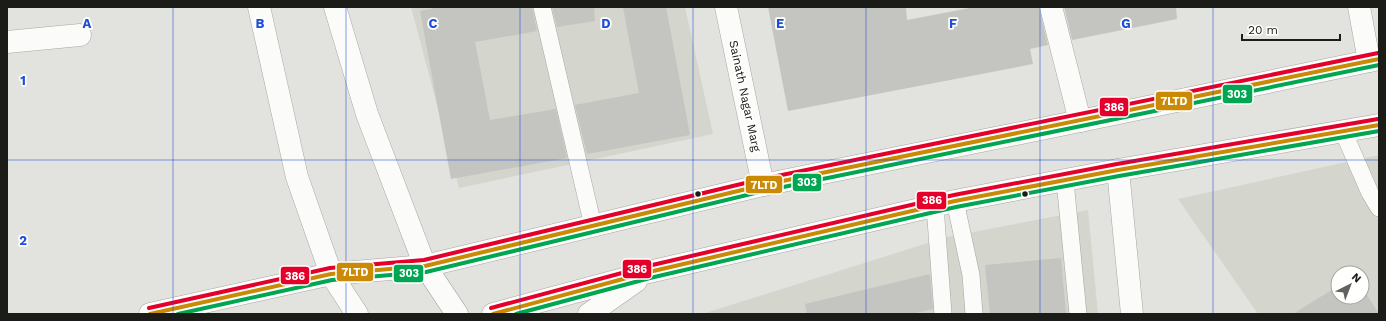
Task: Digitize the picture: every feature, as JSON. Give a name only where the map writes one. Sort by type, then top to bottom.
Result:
[{"type":"main road","points":[[259,7],[297,177],[331,274],[357,314]]},
{"type":"main road","points":[[335,7],[367,114],[425,266],[457,314]]},
{"type":"main road","name":"Sainath Nagar Marg","points":[[726,7],[763,185]]},
{"type":"main road","points":[[1051,7],[1080,122]]},
{"type":"main road","points":[[150,314],[331,274],[425,266],[763,185],[1080,122],[1374,60],[1359,7]]},
{"type":"main road","points":[[7,42],[80,35]]},
{"type":"main road","points":[[493,314],[649,272],[945,203],[1118,170],[1379,125]]},
{"type":"main road","points":[[1118,170],[1132,314]]},
{"type":"main road","points":[[589,314],[649,272]]},
{"type":"lane","points":[[542,7],[593,226]]},
{"type":"lane","points":[[1343,130],[1370,193],[1379,208]]},
{"type":"lane","points":[[1065,181],[1078,314]]},
{"type":"lane","points":[[943,314],[945,203]]},
{"type":"lane","points":[[945,203],[971,275],[974,314]]},
{"type":"shaded area","points":[[411,7],[685,7],[713,134],[459,188]]},
{"type":"shaded area","points":[[1379,155],[1379,314],[1258,314],[1178,199]]},
{"type":"shaded area","points":[[1088,210],[1098,314],[702,314],[947,237]]},
{"type":"building","points":[[440,7],[532,7],[537,31],[475,42],[490,120],[556,109],[567,158],[451,179],[420,11]]},
{"type":"building","points":[[552,7],[594,7],[595,21],[557,27]]},
{"type":"building","points":[[623,7],[666,7],[690,135],[587,154],[575,105],[639,93]]},
{"type":"building","points":[[768,7],[906,7],[907,20],[975,7],[1039,7],[1048,45],[1030,49],[1033,64],[788,111]]},
{"type":"building","points":[[1064,7],[1176,7],[1177,19],[1072,40]]},
{"type":"building","points":[[1061,258],[1066,314],[990,314],[985,265]]},
{"type":"building","points":[[930,274],[933,309],[911,314],[807,314],[805,304]]},
{"type":"building","points":[[1330,291],[1330,305],[1370,305],[1370,300],[1379,314],[1293,314]]},
{"type":"transit line","name":"386","points":[[149,308],[330,268],[424,260],[762,179],[1378,53]]},
{"type":"transit line","name":"7LTD","points":[[150,314],[331,274],[425,266],[763,185],[1379,59]]},
{"type":"transit line","name":"303","points":[[178,314],[332,280],[426,272],[764,191],[1379,65]]},
{"type":"transit line","name":"386","points":[[491,308],[648,266],[954,195],[1117,164],[1378,119]]},
{"type":"transit line","name":"7LTD","points":[[493,314],[649,272],[955,201],[1118,170],[1379,125]]},
{"type":"transit line","name":"303","points":[[516,314],[650,278],[956,207],[1119,176],[1379,131]]}]
